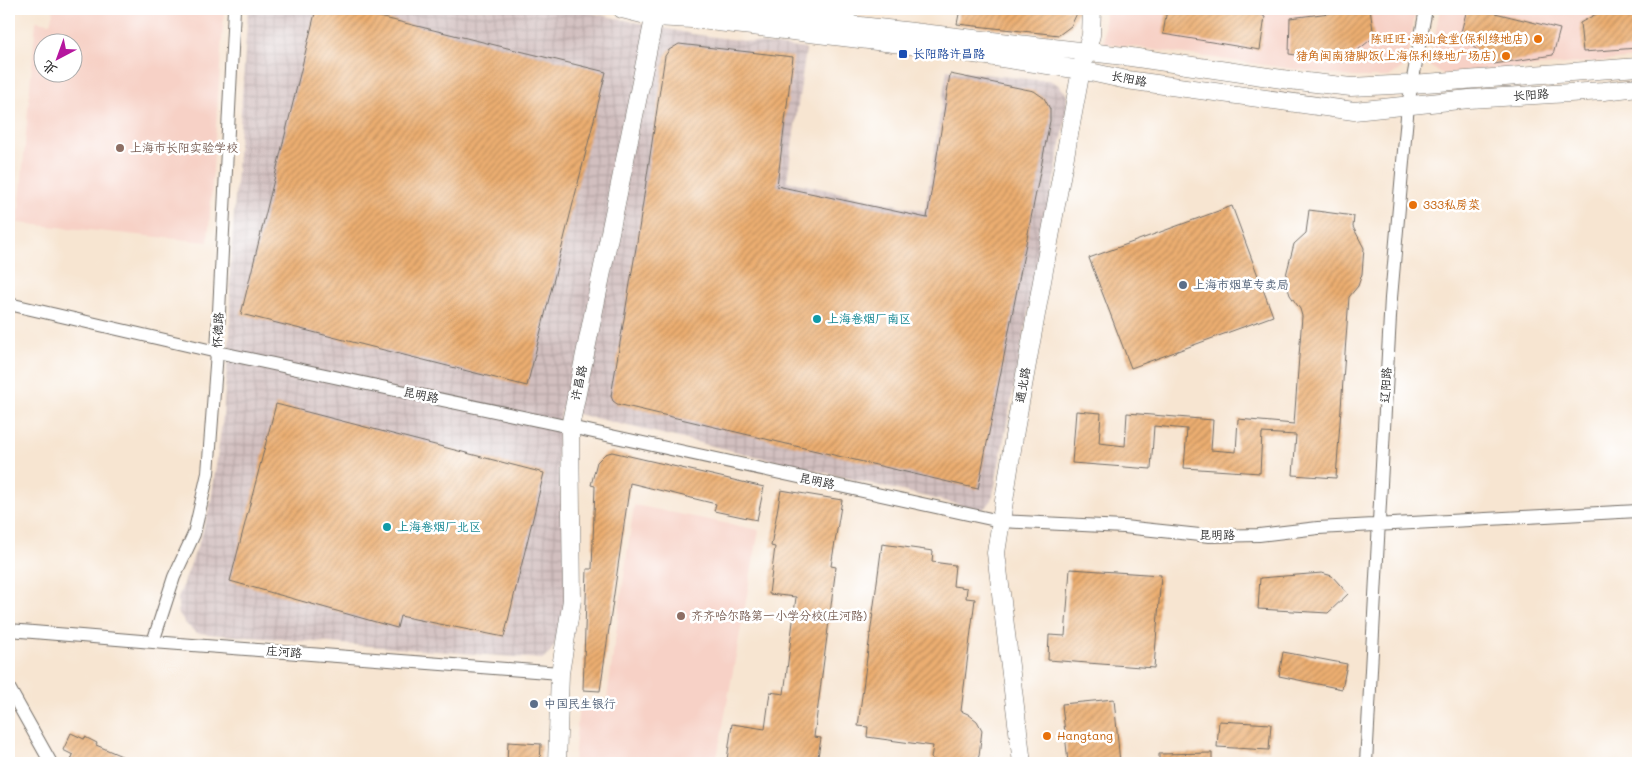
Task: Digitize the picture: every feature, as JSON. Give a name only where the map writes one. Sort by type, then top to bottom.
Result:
[{"type":"main road","name":"长阳路","points":[[622,9],[912,45],[1082,70],[1127,80],[1354,111],[1638,87]]},
{"type":"main road","name":"长阳路","points":[[711,9],[848,17],[1324,84],[1351,86],[1412,84],[1638,67]]},
{"type":"main road","name":"通北路","points":[[1022,763],[996,553],[1052,226],[1082,70],[1092,35],[1092,9]]},
{"type":"main road","name":"许昌路","points":[[557,763],[560,672],[572,600],[570,427],[655,13]]},
{"type":"street","name":"怀德路","points":[[152,642],[174,577],[194,534],[208,473],[217,352],[234,9]]},
{"type":"street","name":"辽阳路","points":[[1366,763],[1391,298],[1408,105],[1426,9]]},
{"type":"street","name":"昆明路","points":[[9,304],[217,352],[1000,521],[1124,527],[1209,536],[1259,535],[1318,528],[1379,524],[1638,511]]},
{"type":"street","name":"庄河路","points":[[9,630],[560,672]]},
{"type":"street","points":[[9,688],[51,763]]},
{"type":"shaded area","name":"上海市长阳实验学校","points":[[54,9],[224,9],[208,242],[18,223],[32,66],[32,82],[82,82],[82,32],[35,32],[36,21],[50,23]]},
{"type":"shaded area","points":[[248,9],[573,9],[692,34],[806,49],[787,181],[925,211],[947,70],[1049,80],[1057,84],[1067,94],[1067,112],[993,495],[989,504],[982,510],[561,410],[558,456],[568,569],[565,613],[555,644],[549,654],[542,659],[196,633],[178,613],[178,598],[202,534],[211,501],[223,416],[230,332],[230,272]]},
{"type":"shaded area","points":[[1105,9],[1416,9],[1406,65],[1389,77],[1353,77],[1104,43]]},
{"type":"shaded area","points":[[1440,9],[1638,9],[1638,58],[1443,74],[1429,66]]},
{"type":"shaded area","name":"齐齐哈尔路第一小学分校(庄河路)","points":[[634,505],[759,530],[716,763],[574,763],[579,702],[606,705]]},
{"type":"building","points":[[316,9],[347,9],[606,72],[527,386],[241,314]]},
{"type":"building","points":[[960,9],[1079,9],[1071,26],[1059,35],[957,24]]},
{"type":"building","points":[[1167,9],[1252,9],[1265,17],[1260,50],[1163,34]]},
{"type":"building","points":[[1370,9],[1374,37],[1343,62],[1289,54],[1290,18]]},
{"type":"building","points":[[1467,9],[1479,9],[1560,29],[1553,55],[1494,64],[1460,36]]},
{"type":"building","points":[[1605,9],[1638,9],[1638,48],[1583,52],[1580,23]]},
{"type":"building","name":"上海卷烟厂南区","points":[[679,44],[793,57],[777,186],[927,218],[950,74],[1034,91],[1044,98],[1050,109],[1050,121],[978,489],[617,404],[613,401],[611,396],[637,242],[665,56],[669,50]]},
{"type":"building","points":[[1232,206],[1273,316],[1131,368],[1089,258]]},
{"type":"building","points":[[1309,210],[1354,216],[1353,227],[1364,248],[1362,274],[1358,286],[1349,297],[1336,478],[1293,475],[1296,435],[1262,433],[1260,473],[1184,468],[1187,429],[1154,426],[1151,469],[1072,463],[1076,411],[1101,413],[1099,443],[1125,446],[1127,413],[1213,420],[1211,450],[1236,452],[1238,419],[1294,424],[1302,316],[1300,309],[1290,295],[1285,279],[1294,244],[1306,233]]},
{"type":"building","name":"上海卷烟厂北区","points":[[276,404],[544,473],[504,637],[400,616],[397,628],[230,581]]},
{"type":"building","points":[[612,452],[764,487],[757,520],[714,511],[716,504],[630,483],[600,691],[583,690],[587,569],[592,569],[595,486],[591,485],[597,462],[605,454]]},
{"type":"building","points":[[781,490],[842,500],[831,566],[836,567],[814,737],[821,738],[817,763],[746,763],[727,760],[732,724],[765,729],[770,692],[784,694],[796,597],[769,594],[775,547],[771,546]]},
{"type":"building","points":[[882,544],[933,551],[932,562],[955,565],[953,586],[967,588],[966,598],[975,599],[961,711],[977,721],[982,730],[979,756],[975,763],[937,763],[931,758],[933,746],[867,737],[868,727],[858,726]]},
{"type":"building","points":[[1070,569],[1161,575],[1154,668],[1048,660],[1049,635],[1065,636]]},
{"type":"building","points":[[1322,573],[1332,576],[1348,594],[1328,613],[1258,609],[1260,578]]},
{"type":"building","points":[[1283,652],[1347,664],[1342,689],[1279,676]]},
{"type":"building","points":[[1114,699],[1120,763],[1068,763],[1062,704]]},
{"type":"building","points":[[1219,721],[1271,724],[1269,750],[1217,747]]},
{"type":"building","points":[[71,733],[84,739],[85,737],[97,743],[96,745],[138,763],[77,763],[71,760],[73,755],[63,750]]},
{"type":"building","points":[[508,742],[541,744],[540,763],[507,763]]},
{"type":"building","points":[[1212,753],[1212,763],[1159,763],[1159,754]]},
{"type":"place","name":"陈旺旺·潮汕食堂(保利绿地店)","points":[[1538,39]]},
{"type":"place","name":"长阳路许昌路","points":[[903,54]]},
{"type":"place","name":"猪角闽南猪脚饭(上海保利绿地广场店)","points":[[1506,56]]},
{"type":"place","name":"上海市长阳实验学校","points":[[120,148]]},
{"type":"place","name":"333私房菜","points":[[1413,205]]},
{"type":"place","name":"上海市烟草专卖局","points":[[1183,285]]},
{"type":"place","name":"上海卷烟厂南区","points":[[817,319]]},
{"type":"place","name":"上海卷烟厂北区","points":[[387,527]]},
{"type":"place","name":"齐齐哈尔路第一小学分校(庄河路)","points":[[681,616]]},
{"type":"place","name":"中国民生银行","points":[[534,704]]},
{"type":"place","name":"Hangtang","points":[[1047,736]]}]
